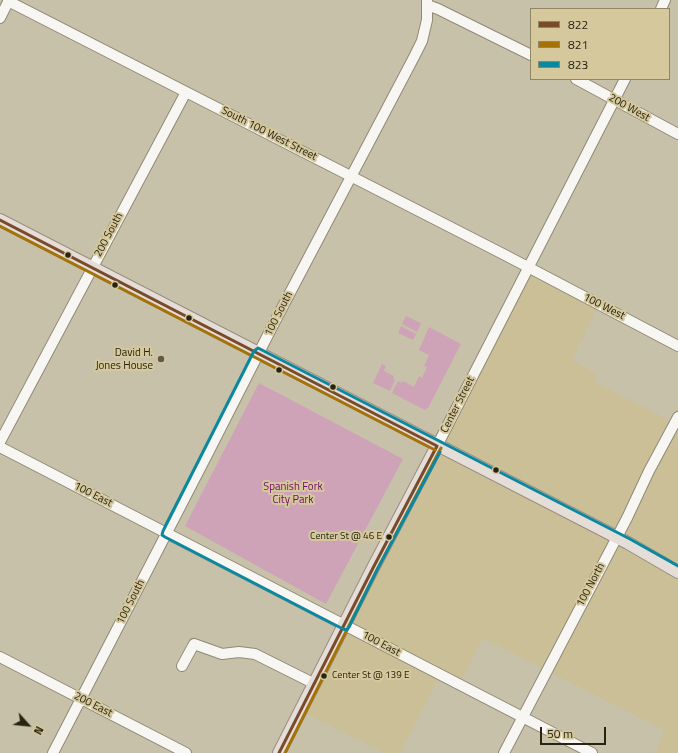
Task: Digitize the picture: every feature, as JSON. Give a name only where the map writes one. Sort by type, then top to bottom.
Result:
[{"type":"main road","points":[[0,220],[617,538],[678,572]]},
{"type":"main road","name":"Center Street","points":[[279,753],[437,446]]},
{"type":"street","points":[[0,18],[8,1]]},
{"type":"street","name":"South 100 West Street","points":[[8,1],[530,268]]},
{"type":"street","points":[[427,3],[530,55]]},
{"type":"street","name":"100 South","points":[[54,753],[350,176],[414,58],[422,41],[427,20],[427,3]]},
{"type":"street","name":"200 West","points":[[578,80],[678,134]]},
{"type":"street","name":"Center Street","points":[[437,446],[530,268],[625,80]]},
{"type":"street","name":"200 South","points":[[0,442],[186,92]]},
{"type":"street","name":"100 West","points":[[530,268],[678,346]]},
{"type":"street","name":"100 North","points":[[504,753],[617,538],[678,417]]},
{"type":"street","name":"100 East","points":[[0,446],[592,753]]},
{"type":"street","points":[[182,666],[194,644],[222,654],[239,652],[255,654],[315,684]]},
{"type":"street","name":"200 East","points":[[0,658],[186,753]]},
{"type":"shaded area","points":[[529,268],[599,305],[572,360],[595,373],[595,382],[678,425],[678,753],[655,753],[664,730],[483,638],[459,685],[440,676],[400,753],[385,753],[301,711]]},
{"type":"green space","points":[[406,316],[421,323],[417,332],[402,324]]},
{"type":"green space","points":[[401,326],[416,334],[413,340],[398,333]]},
{"type":"green space","points":[[429,327],[461,344],[428,408],[425,410],[392,393],[398,381],[401,383],[403,381],[414,387],[419,376],[422,378],[427,367],[424,366],[429,355],[419,350]]},
{"type":"green space","points":[[382,364],[386,366],[384,371],[394,376],[393,379],[395,380],[390,391],[373,383]]},
{"type":"green space","name":"Spanish Fork City Park","points":[[259,383],[403,459],[326,604],[185,526]]},
{"type":"transit line","name":"822","points":[[0,220],[437,446]]},
{"type":"transit line","name":"821","points":[[0,226],[435,450]]},
{"type":"transit line","name":"823","points":[[440,452],[347,630],[162,535],[254,351],[258,348],[630,539],[678,566]]},
{"type":"transit line","name":"822","points":[[279,753],[437,446]]},
{"type":"transit line","name":"821","points":[[285,753],[377,570],[441,448]]},
{"type":"place","name":"David H. Jones House","points":[[161,359]]},
{"type":"place","name":"Center St @ 46 E","points":[[389,537]]},
{"type":"place","name":"Center St @ 139 E","points":[[324,676]]}]
